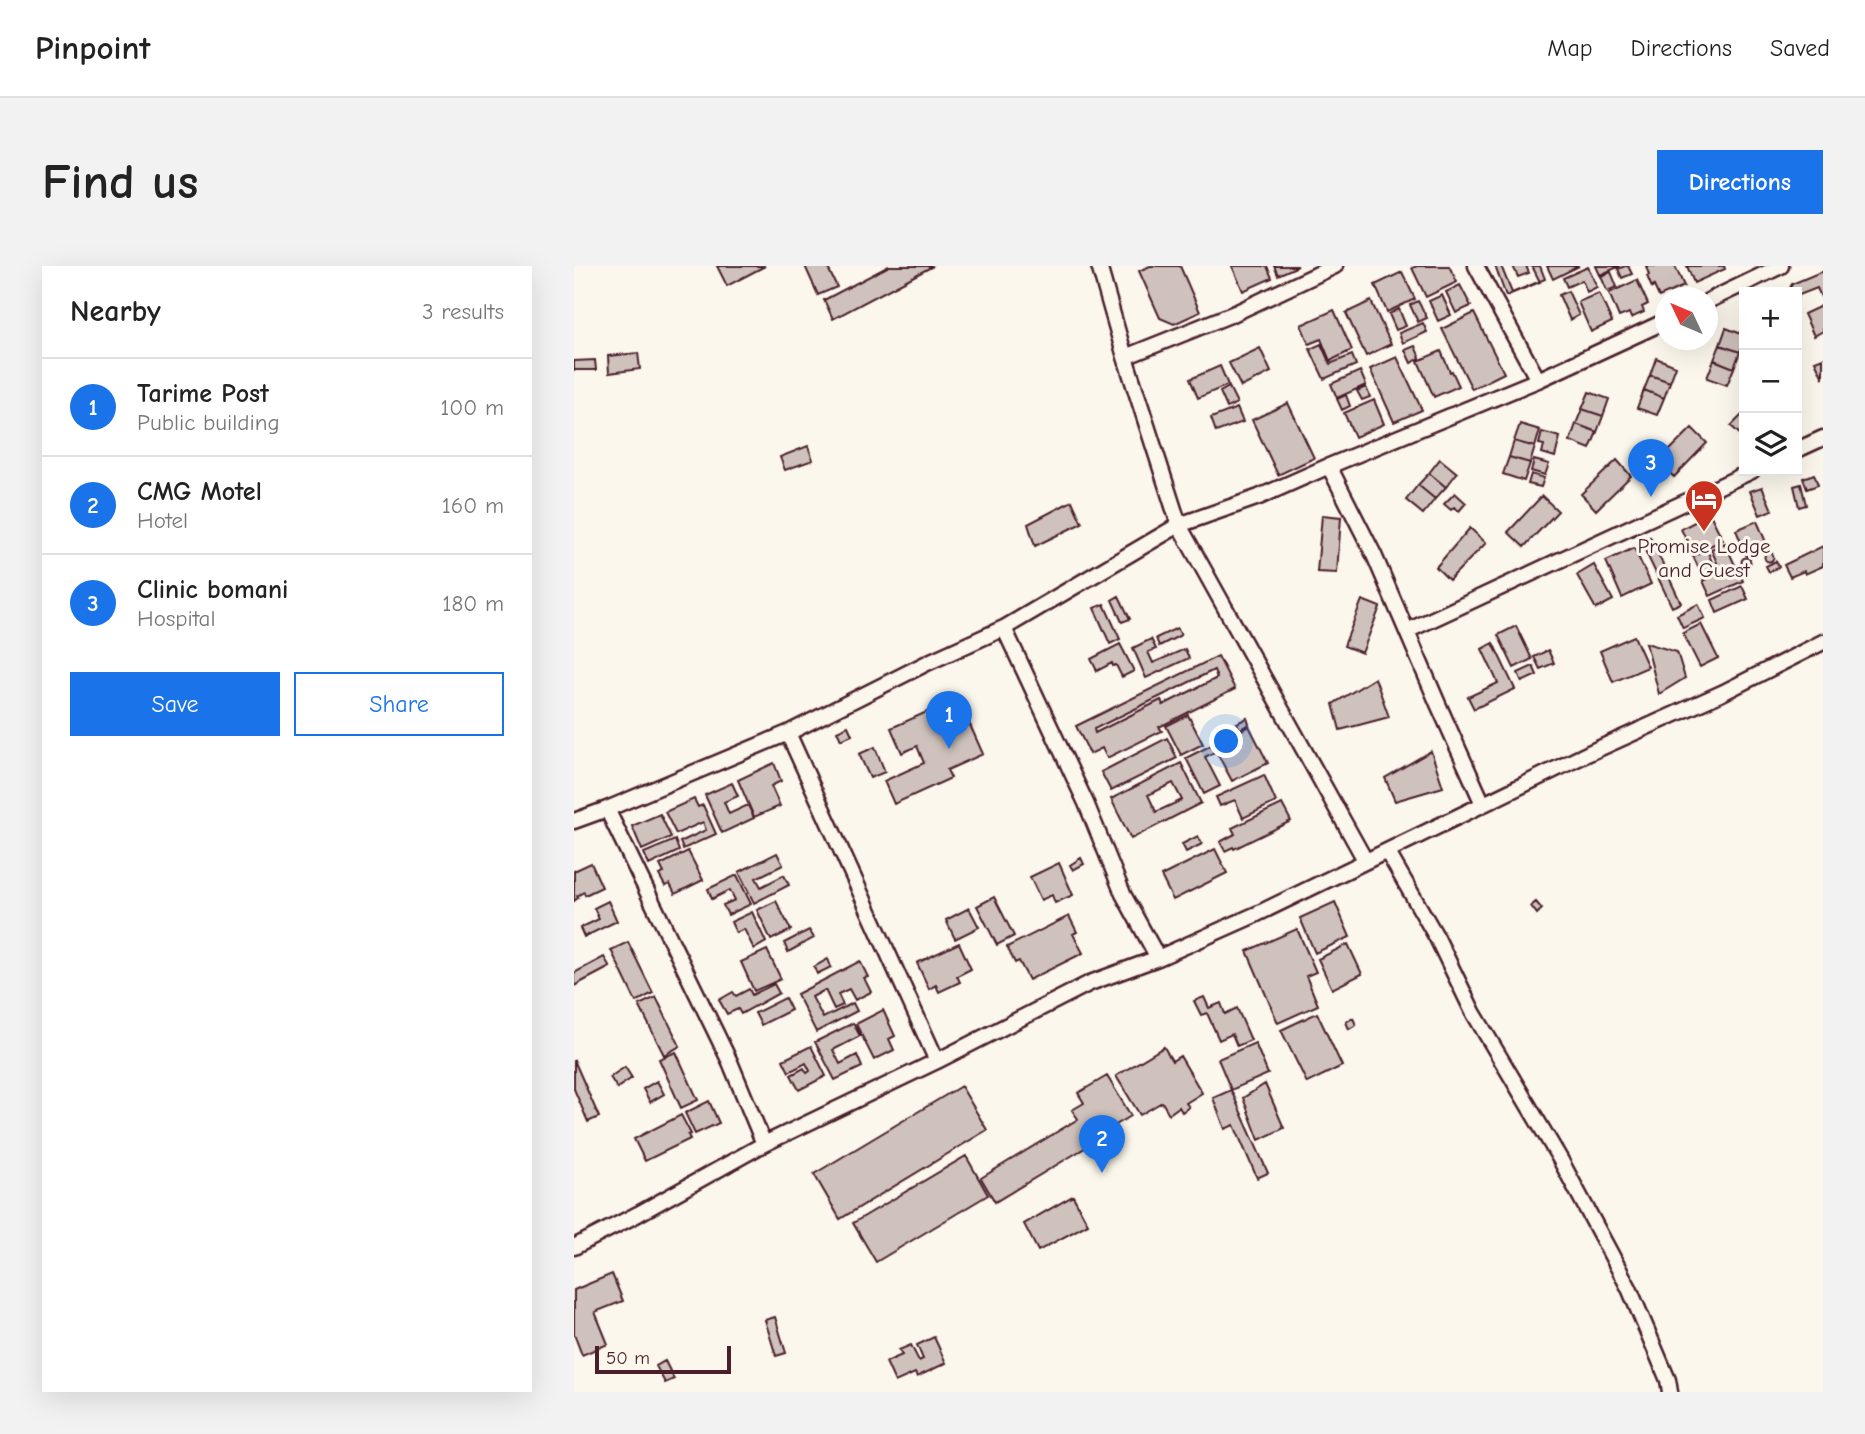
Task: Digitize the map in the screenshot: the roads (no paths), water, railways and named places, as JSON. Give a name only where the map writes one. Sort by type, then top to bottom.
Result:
[{"type":"street","points":[[1099,266],[1179,525],[1365,860]]},
{"type":"street","points":[[1125,357],[1235,313],[1335,266]]},
{"type":"street","points":[[1476,266],[1538,380]]},
{"type":"street","points":[[1718,296],[1781,266]]},
{"type":"street","points":[[574,821],[788,733],[929,662],[1004,628],[1179,525],[1259,497],[1538,380],[1655,326]]},
{"type":"street","points":[[1802,448],[1823,438]]},
{"type":"street","points":[[1329,466],[1374,555],[1483,804]]},
{"type":"street","points":[[1407,631],[1741,476]]},
{"type":"street","points":[[1004,628],[1086,803],[1123,894],[1158,958]]},
{"type":"street","points":[[574,1247],[764,1144],[937,1061],[1090,983],[1158,958],[1257,914],[1483,804],[1723,693],[1823,642]]},
{"type":"street","points":[[788,733],[937,1061]]},
{"type":"street","points":[[607,809],[730,1062],[764,1144]]},
{"type":"street","points":[[1387,851],[1437,937],[1473,1012],[1560,1159],[1629,1288],[1668,1380],[1670,1392]]},
{"type":"place","name":"Clinic bomani","points":[[1651,497]]},
{"type":"place","name":"Promise Lodge and Guest","points":[[1704,533]]},
{"type":"place","name":"Tarime Post","points":[[949,749]]},
{"type":"place","name":"CMG Motel","points":[[1102,1173]]}]
